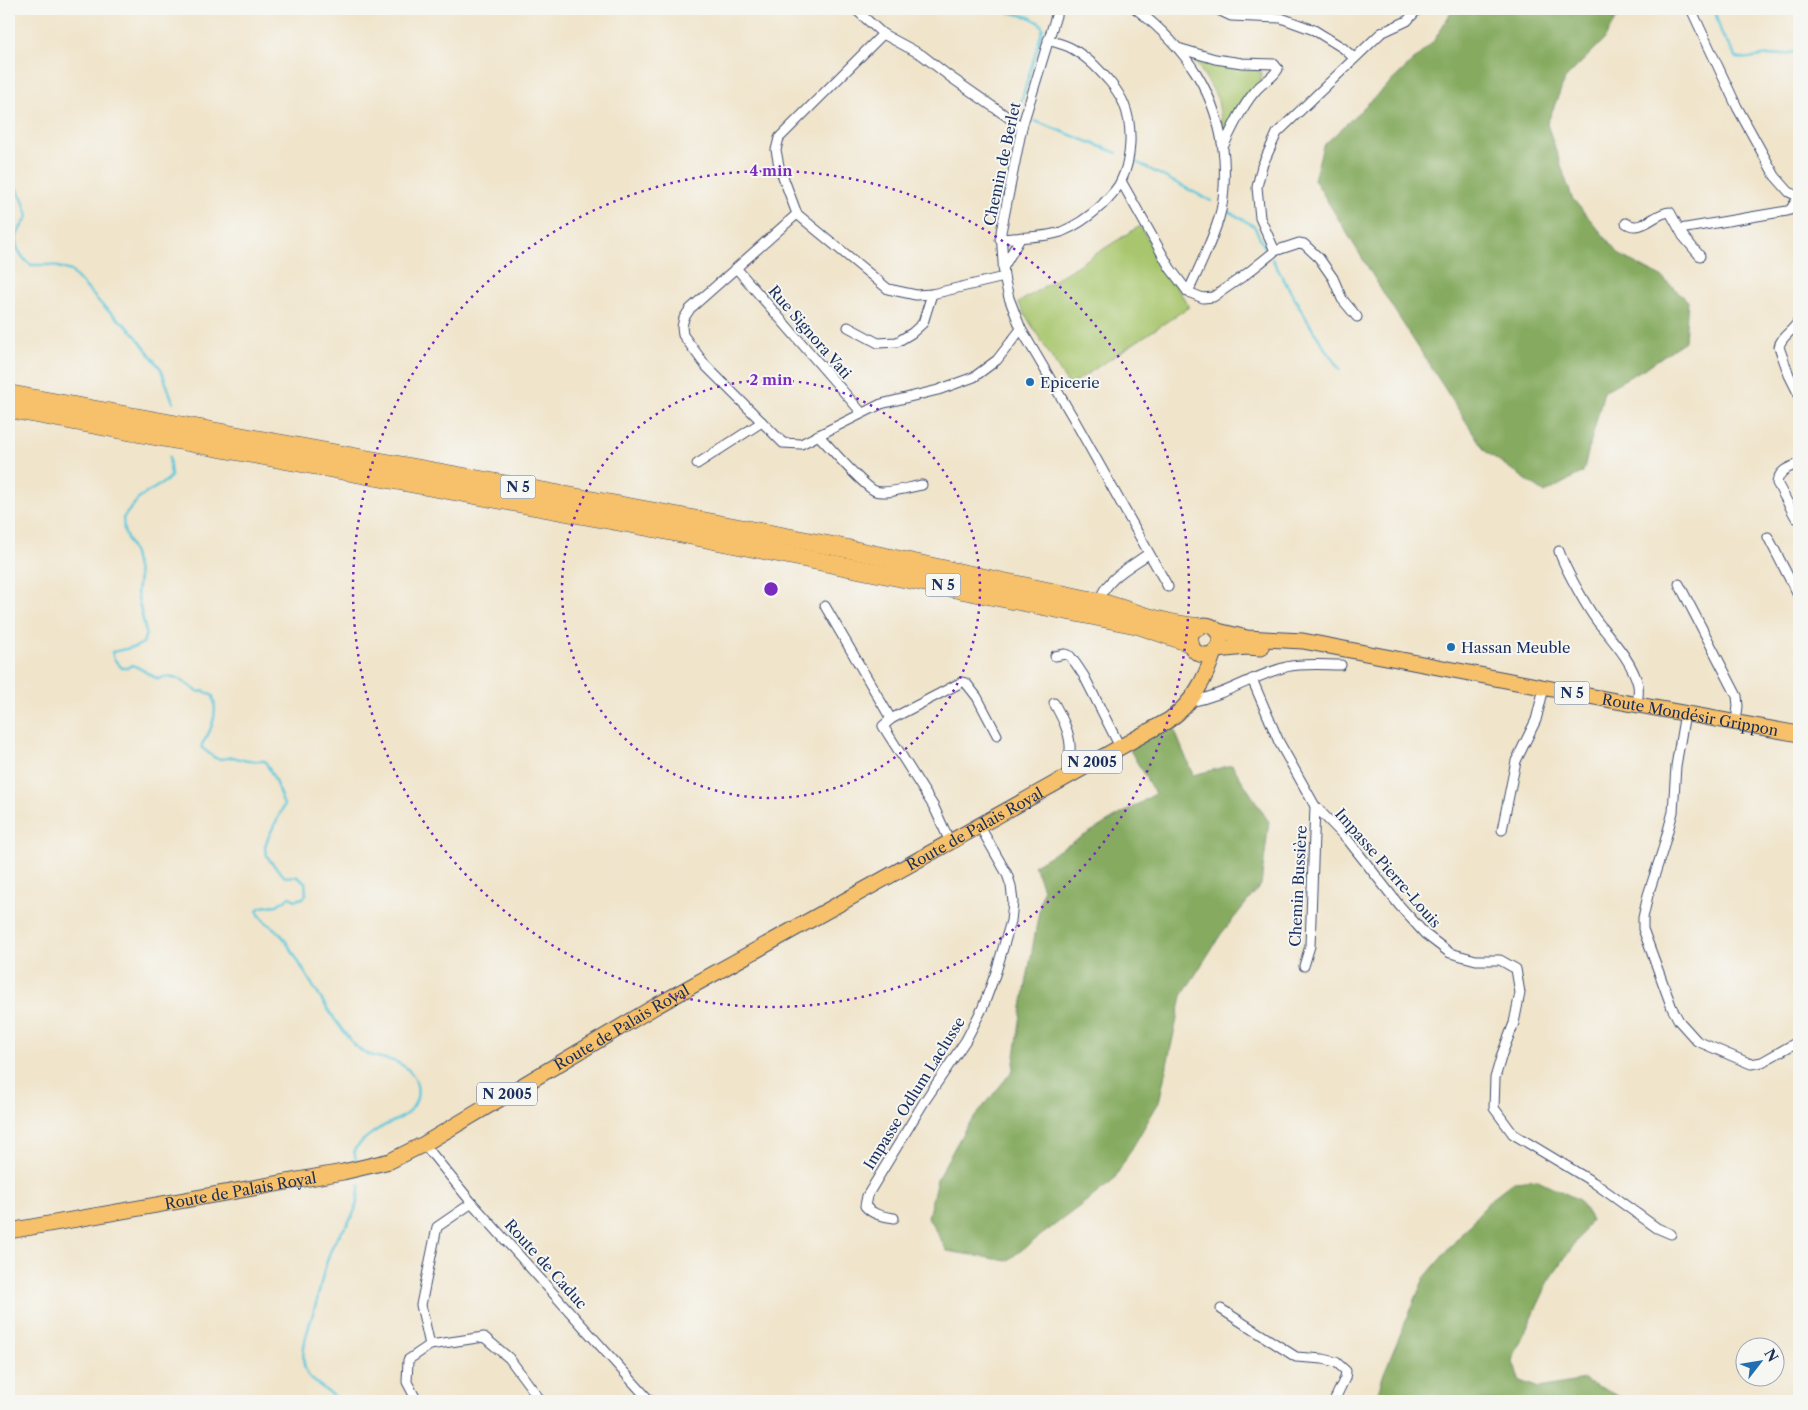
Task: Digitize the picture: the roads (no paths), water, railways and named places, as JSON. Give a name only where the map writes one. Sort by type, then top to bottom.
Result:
[{"type":"highway","name":"N 5","points":[[9,394],[844,548],[1098,602],[1157,621],[1195,641]]},
{"type":"highway","name":"N 5","points":[[9,409],[653,528],[1002,597],[1133,625],[1195,641]]},
{"type":"highway","points":[[1098,602],[1098,606],[1103,612],[1133,625]]},
{"type":"main road","name":"N 5","points":[[1215,651],[1207,655],[1195,641],[1208,624],[1218,632]]},
{"type":"main road","name":"Route Mondésir Grippon","points":[[1218,632],[1247,638],[1303,641],[1544,688],[1799,734]]},
{"type":"main road","name":"Route de Palais Royal","points":[[9,1231],[390,1162],[424,1144],[656,1006],[1169,720],[1190,702],[1204,678],[1220,641],[1218,632]]},
{"type":"main road","points":[[1190,702],[1198,679],[1195,641]]},
{"type":"main road","name":"Route Mondésir Grippon","points":[[1215,651],[1246,647],[1345,650]]},
{"type":"street","points":[[855,9],[883,34],[922,55],[1022,127]]},
{"type":"street","name":"Chemin de Berlet","points":[[1058,9],[1022,127],[1000,239],[1004,273],[1009,298],[1021,328],[1168,587]]},
{"type":"street","points":[[1136,9],[1158,26],[1187,58],[1208,93],[1218,121],[1223,147],[1226,178],[1220,217],[1188,292]]},
{"type":"street","points":[[1216,9],[1231,16],[1282,18],[1314,30],[1343,48],[1354,58]]},
{"type":"street","points":[[1276,251],[1260,218],[1257,186],[1262,166],[1277,133],[1381,33],[1407,20],[1418,9]]},
{"type":"street","points":[[1680,229],[1787,212],[1799,197],[1789,192],[1775,176],[1737,107],[1691,9]]},
{"type":"street","points":[[883,34],[779,138],[776,150],[779,166],[797,214],[888,289],[916,295],[932,294],[1004,273],[1021,237]]},
{"type":"street","points":[[1000,239],[1045,236],[1061,232],[1078,224],[1109,198],[1121,181],[1131,140],[1124,104],[1111,83],[1085,57],[1070,47],[1048,40]]},
{"type":"street","points":[[1178,48],[1233,62],[1274,64],[1278,69],[1275,75],[1258,88],[1240,114],[1223,147]]},
{"type":"street","points":[[1121,181],[1170,268],[1188,292],[1197,297],[1208,299],[1219,295],[1276,251],[1299,242],[1310,249],[1327,269],[1342,299],[1357,317]]},
{"type":"street","points":[[1626,223],[1630,226],[1640,226],[1670,212],[1683,236],[1700,256]]},
{"type":"street","points":[[797,214],[690,309],[684,318],[682,327],[683,335],[706,366],[783,443],[801,444],[881,404],[938,390],[974,377],[997,360],[1021,328]]},
{"type":"street","name":"Rue Signora Vati","points":[[737,269],[862,414]]},
{"type":"street","points":[[848,327],[878,342],[897,342],[912,334],[923,323],[932,294]]},
{"type":"street","points":[[1799,319],[1795,328],[1783,338],[1779,347],[1788,375],[1799,395]]},
{"type":"street","points":[[697,464],[762,422]]},
{"type":"street","points":[[818,435],[862,481],[875,491],[887,492],[922,484]]},
{"type":"street","points":[[1796,518],[1777,483],[1781,473],[1788,467],[1799,464]]},
{"type":"street","points":[[1768,537],[1799,597]]},
{"type":"street","points":[[1560,551],[1564,564],[1590,609],[1633,672],[1638,688],[1637,704]]},
{"type":"street","points":[[1098,602],[1101,592],[1109,582],[1148,554]]},
{"type":"street","points":[[1679,584],[1737,696],[1736,722]]},
{"type":"street","points":[[825,606],[891,719]]},
{"type":"street","points":[[1055,656],[1065,654],[1070,656],[1076,664],[1120,747]]},
{"type":"street","points":[[1190,702],[1219,695],[1252,679],[1286,667],[1341,665]]},
{"type":"street","name":"Impasse Pierre-Louis","points":[[1252,679],[1279,742],[1315,806],[1348,840],[1399,905],[1425,934],[1450,953],[1476,960],[1500,960],[1516,969],[1520,994],[1514,1022],[1495,1078],[1494,1108],[1513,1134],[1593,1182],[1658,1228],[1671,1234]]},
{"type":"street","points":[[950,842],[934,807],[883,726],[891,719],[962,682],[966,683],[976,697],[997,735]]},
{"type":"street","points":[[1502,830],[1516,761],[1536,720],[1544,688]]},
{"type":"street","points":[[1054,703],[1068,737],[1070,746],[1068,761],[1073,772]]},
{"type":"street","points":[[1685,713],[1676,766],[1673,812],[1648,895],[1643,918],[1643,929],[1672,1008],[1679,1021],[1697,1041],[1751,1064],[1762,1062],[1799,1042]]},
{"type":"street","name":"Chemin Bussière","points":[[1304,966],[1310,946],[1315,806]]},
{"type":"street","name":"Impasse Odlum Laclusse","points":[[894,1218],[878,1215],[870,1211],[865,1206],[867,1196],[924,1102],[966,1040],[983,1008],[1011,921],[1013,902],[1007,874],[979,825]]},
{"type":"street","name":"Route de Caduc","points":[[424,1144],[472,1203],[650,1401]]},
{"type":"street","points":[[430,1345],[420,1304],[437,1227],[472,1203]]},
{"type":"street","points":[[1221,1309],[1296,1357],[1336,1362],[1346,1371],[1345,1378],[1334,1401]]},
{"type":"street","points":[[417,1401],[407,1382],[408,1360],[430,1345],[484,1337],[509,1358],[542,1401]]},
{"type":"waterway","points":[[996,9],[1029,17],[1040,23],[1043,28],[1017,115]]},
{"type":"waterway","points":[[1714,9],[1722,35],[1737,58],[1747,59],[1799,51]]},
{"type":"waterway","points":[[1035,121],[1117,153]]},
{"type":"waterway","points":[[1132,160],[1211,201]]},
{"type":"waterway","points":[[9,176],[23,200],[28,216],[16,238],[17,248],[22,257],[31,265],[52,265],[71,271],[103,306],[131,330],[142,344],[161,369],[173,402]]},
{"type":"waterway","points":[[1226,210],[1254,226],[1266,250]]},
{"type":"waterway","points":[[1272,259],[1313,330],[1340,370]]},
{"type":"waterway","points":[[169,457],[171,476],[140,497],[123,518],[124,531],[134,554],[139,577],[137,593],[146,633],[143,643],[135,647],[112,652],[114,659],[122,668],[132,665],[159,679],[165,677],[175,678],[199,692],[204,691],[213,696],[215,709],[213,721],[209,733],[202,744],[202,748],[215,758],[233,757],[247,761],[265,761],[274,778],[284,805],[265,845],[266,852],[273,864],[285,877],[296,876],[305,882],[306,895],[296,900],[289,897],[277,905],[261,907],[257,910],[259,915],[285,940],[324,1003],[354,1044],[360,1050],[372,1056],[399,1063],[405,1067],[415,1079],[417,1087],[416,1101],[413,1107],[401,1118],[376,1130],[363,1141],[354,1150],[356,1161]]},
{"type":"waterway","points":[[344,1401],[333,1396],[310,1378],[305,1370],[304,1351],[305,1340],[327,1259],[335,1241],[352,1216],[360,1185]]},
{"type":"place","name":"Epicerie","points":[[1030,382]]},
{"type":"place","name":"Hassan Meuble","points":[[1451,647]]}]
